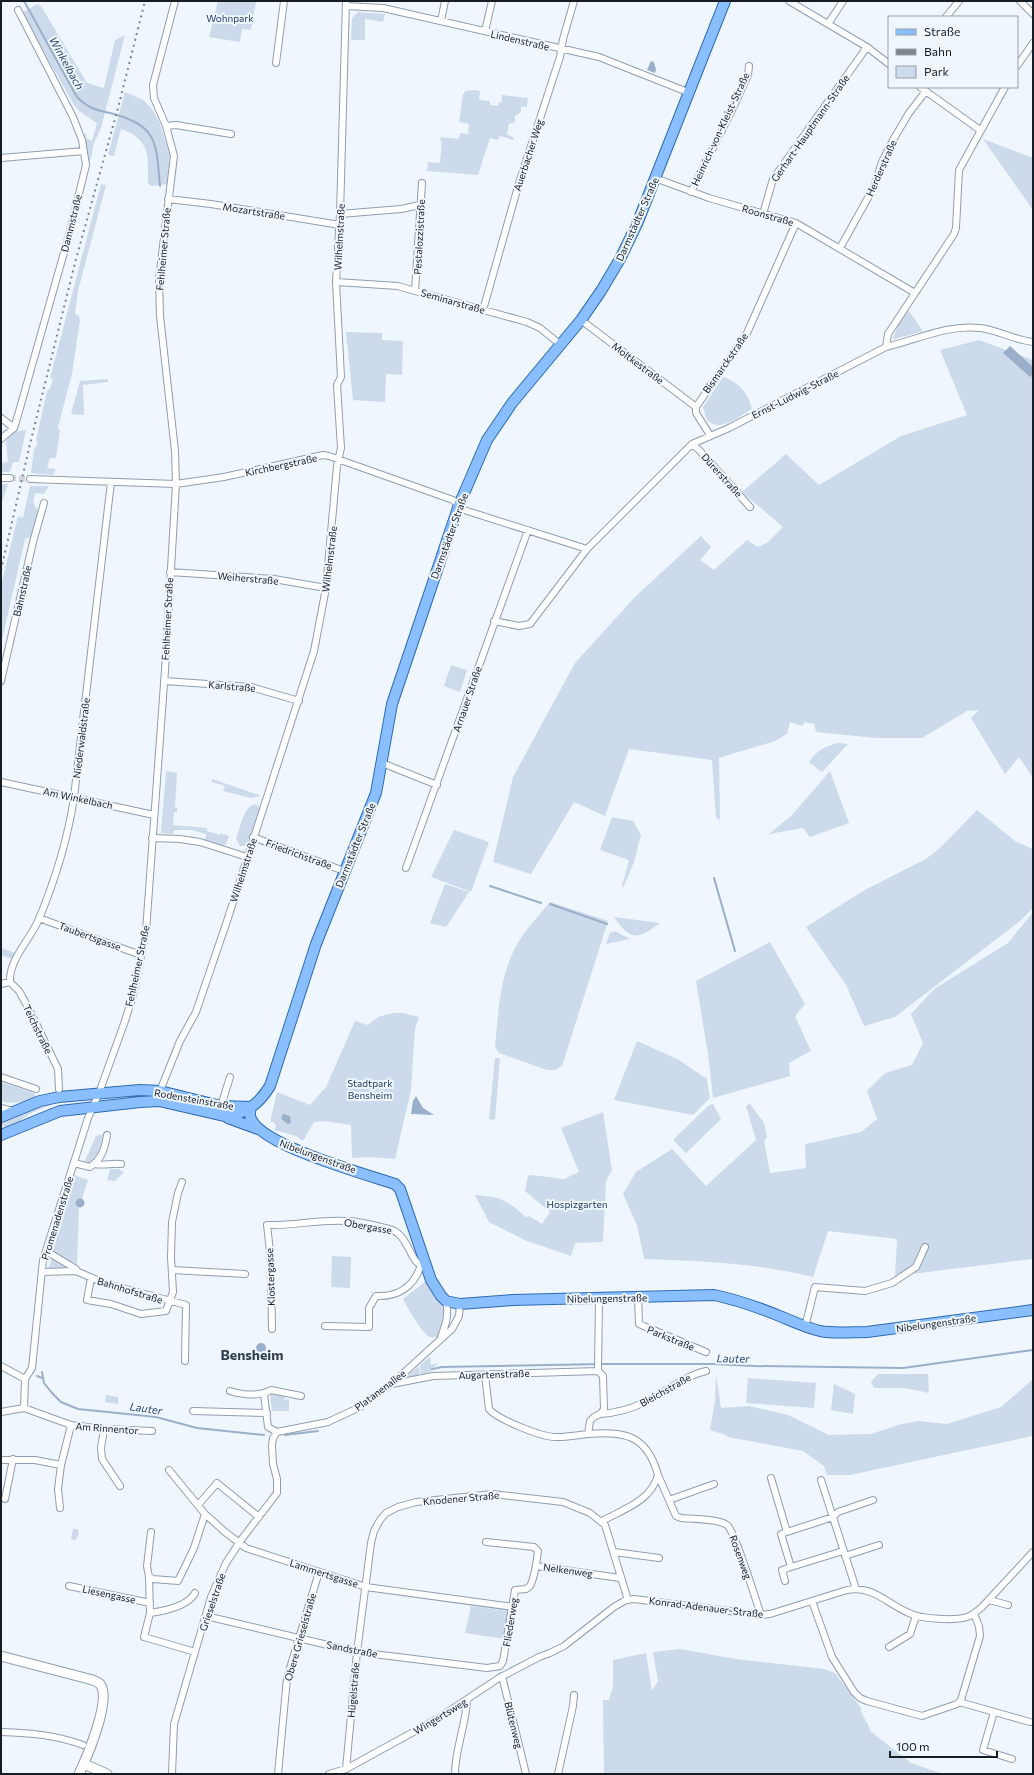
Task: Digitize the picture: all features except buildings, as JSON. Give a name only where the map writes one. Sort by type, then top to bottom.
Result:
[{"type":"main road","name":"Darmstädter Straße","points":[[251,1107],[265,1094],[270,1086],[311,957],[344,870],[376,793],[392,704],[459,505],[488,440],[512,403],[581,320],[620,260],[637,224],[690,93],[725,1]]},
{"type":"main road","name":"Rodensteinstraße","points":[[1,1117],[40,1101],[59,1097],[140,1090],[160,1091],[221,1106],[251,1107]]},
{"type":"main road","name":"Rodensteinstraße","points":[[1,1135],[55,1112],[69,1109],[159,1101],[224,1116],[239,1114],[251,1107]]},
{"type":"main road","points":[[251,1107],[262,1131]]},
{"type":"main road","name":"Nibelungenstraße","points":[[224,1116],[262,1131],[279,1142],[395,1184],[400,1189],[406,1204],[424,1265],[431,1280],[446,1301],[460,1304],[513,1300],[701,1295],[730,1298],[805,1327],[821,1331],[867,1332],[1033,1310]]},
{"type":"street","name":"Fehlheimer Straße","points":[[92,1107],[99,1093],[133,995],[146,931],[164,681],[176,484],[175,451],[160,316],[159,279],[174,156],[166,126],[154,98],[153,85],[175,1]]},
{"type":"street","points":[[276,63],[284,1]]},
{"type":"street","points":[[441,21],[445,1]]},
{"type":"street","points":[[486,31],[492,1]]},
{"type":"street","name":"Auerbacher Weg","points":[[483,310],[519,183],[562,49],[574,1]]},
{"type":"street","points":[[789,1],[867,48],[888,63]]},
{"type":"street","points":[[828,24],[843,1]]},
{"type":"street","points":[[947,16],[959,1]]},
{"type":"street","points":[[1020,1],[1033,14]]},
{"type":"street","name":"Lindenstraße","points":[[346,4],[383,8],[599,57],[690,93]]},
{"type":"street","name":"Wilhelmstraße","points":[[160,1091],[178,1047],[196,1012],[227,922],[314,651],[326,588],[338,458],[341,448],[337,384],[341,377],[336,282],[340,225],[346,4]]},
{"type":"street","name":"Dammstraße","points":[[14,428],[69,235],[86,165],[84,151],[73,117],[18,10]]},
{"type":"street","points":[[1018,65],[1033,43]]},
{"type":"street","name":"Gerhart-Hauptmann-Straße","points":[[762,214],[773,179],[867,48]]},
{"type":"street","name":"Heinrich-von-Kleist-Straße","points":[[691,192],[731,112],[748,75],[749,66]]},
{"type":"street","points":[[922,88],[980,130]]},
{"type":"street","points":[[886,347],[888,334],[954,234],[956,228],[959,170],[1004,88]]},
{"type":"street","name":"Herderstraße","points":[[840,248],[874,187],[882,162],[893,140],[909,113],[926,91]]},
{"type":"street","points":[[166,126],[176,125],[231,134]]},
{"type":"street","points":[[1,158],[84,151]]},
{"type":"street","name":"Roonstraße","points":[[655,178],[691,192],[796,223],[916,292]]},
{"type":"street","name":"Pestalozzistraße","points":[[415,291],[422,183]]},
{"type":"street","name":"Mozartstraße","points":[[168,199],[211,204],[340,225]]},
{"type":"street","points":[[340,214],[401,209],[420,205]]},
{"type":"street","name":"Bismarckstraße","points":[[696,407],[747,333],[796,223]]},
{"type":"street","name":"Seminarstraße","points":[[336,282],[398,286],[527,322],[540,328],[561,345]]},
{"type":"street","name":"Moltkestraße","points":[[581,320],[696,407]]},
{"type":"street","name":"Ernst-Ludwig-Straße","points":[[494,622],[519,626],[530,624],[587,549],[692,444],[729,428],[886,347],[929,334],[969,327],[992,330],[1022,341],[1033,342]]},
{"type":"street","points":[[696,407],[696,413],[710,436]]},
{"type":"street","points":[[1,418],[14,428],[1,438]]},
{"type":"street","name":"Dürerstraße","points":[[692,444],[750,507]]},
{"type":"street","name":"Kirchbergstraße","points":[[30,479],[176,484],[224,477],[323,455],[338,458],[453,500],[464,510],[587,549]]},
{"type":"street","points":[[1,478],[10,478]]},
{"type":"street","name":"Niederwaldstraße","points":[[10,982],[10,970],[39,918],[62,856],[68,829],[74,797],[111,482]]},
{"type":"street","name":"Bahnstraße","points":[[1,681],[33,542],[44,503]]},
{"type":"street","name":"Arnauer Straße","points":[[406,868],[528,530]]},
{"type":"street","name":"Weiherstraße","points":[[170,572],[274,579],[326,588]]},
{"type":"street","name":"Karlstraße","points":[[164,681],[251,687],[299,701]]},
{"type":"street","points":[[382,763],[437,785]]},
{"type":"street","name":"Am Winkelbach","points":[[1,782],[154,815]]},
{"type":"street","points":[[152,838],[200,842],[247,857]]},
{"type":"street","name":"Friedrichstraße","points":[[253,838],[344,870]]},
{"type":"street","name":"Taubertsgasse","points":[[39,918],[141,954]]},
{"type":"street","points":[[1,984],[10,982]]},
{"type":"street","name":"Teichstraße","points":[[10,982],[19,991],[29,1009],[58,1069],[59,1089]]},
{"type":"street","points":[[221,1106],[230,1076]]},
{"type":"street","points":[[1,1077],[36,1089]]},
{"type":"street","name":"Promenadenstraße","points":[[25,1379],[32,1368],[42,1272],[92,1107]]},
{"type":"street","points":[[1,1108],[14,1112]]},
{"type":"street","points":[[74,1163],[90,1167],[95,1164],[105,1148],[107,1135]]},
{"type":"street","points":[[95,1164],[105,1166],[113,1163],[121,1164]]},
{"type":"street","points":[[91,1278],[87,1300],[111,1304],[141,1314],[166,1311],[173,1292],[172,1222],[178,1193],[182,1182]]},
{"type":"street","name":"Obergasse","points":[[266,1225],[348,1221],[390,1229],[397,1231],[401,1235],[414,1260],[424,1265]]},
{"type":"street","name":"Klostergasse","points":[[266,1225],[271,1260],[272,1329]]},
{"type":"street","points":[[805,1327],[815,1287],[865,1291],[892,1283],[916,1267],[925,1247]]},
{"type":"street","name":"Bahnhofstraße","points":[[48,1253],[76,1269],[76,1271],[104,1283],[186,1305],[185,1361]]},
{"type":"street","points":[[325,1326],[368,1327],[369,1308],[376,1296],[388,1297],[402,1292],[424,1265]]},
{"type":"street","points":[[172,1270],[245,1274]]},
{"type":"street","name":"Bahnhofstraße","points":[[42,1272],[76,1271]]},
{"type":"street","name":"Parkstraße","points":[[638,1297],[639,1324],[706,1352]]},
{"type":"street","points":[[591,1434],[590,1421],[604,1409],[603,1376],[598,1370],[599,1298]]},
{"type":"street","points":[[441,1339],[447,1321],[448,1311],[446,1301]]},
{"type":"street","name":"Platanenallee","points":[[277,1432],[319,1424],[341,1417],[360,1407],[391,1384],[452,1329],[458,1316],[460,1304]]},
{"type":"street","points":[[1,1366],[25,1379],[24,1408],[1,1412]]},
{"type":"street","name":"Augartenstraße","points":[[391,1384],[433,1376],[598,1370]]},
{"type":"street","name":"Bleichstraße","points":[[600,1414],[627,1410],[646,1402],[693,1374],[706,1371]]},
{"type":"street","name":"Rosenweg","points":[[485,1375],[489,1409],[517,1426],[554,1437],[609,1432],[636,1440],[644,1447],[676,1516],[681,1518],[723,1522],[729,1526],[737,1544],[761,1615]]},
{"type":"street","points":[[230,1391],[248,1394],[264,1394],[271,1390],[301,1396]]},
{"type":"street","points":[[264,1394],[268,1427],[277,1432]]},
{"type":"street","name":"Am Rinnentor","points":[[24,1408],[71,1425],[104,1429],[152,1431]]},
{"type":"street","points":[[193,1411],[267,1413]]},
{"type":"street","points":[[60,1508],[58,1489],[61,1465],[71,1425]]},
{"type":"street","points":[[104,1429],[101,1448],[102,1459],[120,1486]]},
{"type":"street","name":"Grieselstraße","points":[[172,1774],[173,1730],[195,1652],[220,1574],[240,1543],[277,1492],[277,1479],[273,1464],[272,1445],[273,1438],[277,1432]]},
{"type":"street","points":[[5,1499],[13,1459]]},
{"type":"street","points":[[1,1460],[35,1460],[61,1465]]},
{"type":"street","name":"Lammertsgasse","points":[[169,1470],[205,1514],[246,1548],[366,1587],[513,1607]]},
{"type":"street","points":[[628,1600],[620,1578],[607,1529],[602,1521],[644,1498],[652,1490],[658,1475]]},
{"type":"street","points":[[771,1478],[788,1532]]},
{"type":"street","points":[[821,1480],[856,1588],[873,1592],[905,1612],[916,1616],[956,1618],[974,1614],[989,1600],[1033,1552]]},
{"type":"street","points":[[198,1505],[217,1483],[259,1517]]},
{"type":"street","points":[[669,1500],[714,1484]]},
{"type":"street","name":"Knodener Straße","points":[[366,1587],[372,1543],[376,1528],[386,1513],[407,1504],[501,1494],[563,1502],[590,1513],[602,1521]]},
{"type":"street","points":[[791,1567],[781,1534],[833,1518],[838,1512],[873,1500]]},
{"type":"street","points":[[150,1577],[153,1580],[178,1581],[194,1548],[205,1514]]},
{"type":"street","points":[[151,1532],[147,1566],[150,1577],[150,1613],[144,1637],[195,1652]]},
{"type":"street","name":"Nelkenweg","points":[[486,1542],[534,1547],[538,1550],[536,1566],[620,1578]]},
{"type":"street","points":[[785,1581],[782,1570],[879,1545]]},
{"type":"street","points":[[614,1552],[659,1558]]},
{"type":"street","name":"Fliederweg","points":[[500,1666],[504,1661],[515,1590],[526,1589],[530,1586],[536,1566]]},
{"type":"street","name":"Obere Grieselstraße","points":[[278,1774],[287,1678],[319,1572]]},
{"type":"street","name":"Liesengasse","points":[[68,1586],[150,1603]]},
{"type":"street","name":"Hügelstraße","points":[[346,1769],[357,1652],[366,1587]]},
{"type":"street","name":"Konrad-Adenauer-Straße","points":[[550,1653],[571,1641],[614,1606],[628,1600],[634,1599],[761,1615],[770,1614],[856,1588]]},
{"type":"street","points":[[150,1613],[163,1610],[186,1601],[195,1593]]},
{"type":"street","points":[[989,1600],[1008,1605]]},
{"type":"street","points":[[812,1601],[832,1657],[854,1692],[860,1698],[922,1716],[959,1702],[1030,1722]]},
{"type":"street","points":[[959,1702],[980,1636],[979,1626],[974,1614]]},
{"type":"street","name":"Sandstraße","points":[[206,1616],[357,1652],[487,1668],[500,1666]]},
{"type":"street","points":[[889,1647],[910,1634],[916,1616]]},
{"type":"street","name":"Wingertsweg","points":[[332,1774],[346,1769],[437,1719],[502,1676],[550,1653]]},
{"type":"street","points":[[1,1656],[98,1682],[102,1689],[103,1697],[101,1716],[79,1774]]},
{"type":"street","name":"Blütenweg","points":[[502,1676],[526,1774]]},
{"type":"street","points":[[558,1774],[573,1706],[574,1695]]},
{"type":"street","points":[[454,1774],[459,1742],[466,1716],[467,1700]]},
{"type":"street","points":[[994,1712],[983,1750],[1012,1759]]},
{"type":"street","points":[[1,1732],[60,1737],[83,1745]]},
{"type":"street","points":[[84,1764],[107,1774]]},
{"type":"green space","name":"Wohnpark","points":[[218,1],[256,2],[251,30],[242,29],[240,42],[209,37]]},
{"type":"green space","points":[[37,4],[41,6],[87,83],[104,88],[115,40],[125,35],[101,128],[94,143],[90,162],[84,151],[80,136],[87,134],[86,138],[92,141],[97,123],[79,111],[74,105],[22,13]]},
{"type":"green space","points":[[358,12],[385,14],[383,22],[365,19],[365,40],[351,40],[352,18]]},
{"type":"green space","points":[[465,91],[480,91],[479,100],[490,101],[490,105],[498,106],[499,102],[502,102],[502,95],[528,98],[527,107],[521,106],[521,112],[515,116],[515,122],[509,124],[507,134],[514,138],[513,140],[500,136],[498,140],[490,138],[478,175],[427,171],[428,162],[440,163],[441,137],[459,139],[460,133],[468,134],[469,124],[459,122],[463,94]]},
{"type":"green space","points":[[125,92],[143,100],[153,110],[160,124],[170,156],[167,184],[151,186],[148,183],[146,150],[138,138],[131,133],[121,129],[114,156],[108,155]]},
{"type":"green space","points":[[983,139],[1033,158],[1033,210]]},
{"type":"green space","points":[[101,184],[106,185],[78,291],[75,314],[79,316],[80,320],[72,374],[58,427],[60,431],[56,458],[50,458],[47,468],[56,469],[53,475],[31,473],[34,450],[38,443],[36,440],[47,391],[50,389],[53,379],[50,378]]},
{"type":"green space","points":[[908,310],[923,331],[895,339],[893,338],[899,323]]},
{"type":"green space","points":[[346,332],[382,333],[382,340],[403,341],[402,375],[386,374],[385,402],[353,400]]},
{"type":"green space","points":[[979,340],[1033,360],[1033,778],[1019,757],[1005,774],[971,718],[979,710],[967,711],[922,738],[876,738],[816,732],[814,724],[805,722],[802,726],[790,722],[787,734],[775,741],[719,758],[720,820],[716,818],[712,760],[629,749],[605,816],[574,802],[531,874],[493,862],[513,777],[575,663],[635,597],[701,536],[711,547],[700,560],[714,570],[747,540],[758,547],[767,543],[783,527],[742,492],[786,454],[819,485],[901,436],[967,415],[940,350]]},
{"type":"green space","points":[[723,377],[738,385],[742,389],[751,403],[752,409],[730,422],[718,425],[712,424],[707,420],[703,407]]},
{"type":"green space","points":[[108,379],[108,382],[83,385],[84,415],[71,414],[80,381]]},
{"type":"green space","points":[[26,430],[19,462],[13,462],[10,472],[1,472],[1,463],[8,462],[6,441],[14,432]]},
{"type":"green space","points":[[1,484],[8,484],[1,505]]},
{"type":"green space","points":[[30,486],[49,486],[44,494],[35,493],[33,502],[38,511],[31,537],[25,539],[1,644],[1,585],[18,516],[23,518]]},
{"type":"green space","points":[[451,665],[467,670],[460,692],[444,686]]},
{"type":"green space","points":[[838,743],[848,744],[822,772],[809,762],[821,750]]},
{"type":"green space","points":[[166,771],[177,773],[175,808],[177,808],[177,812],[174,812],[173,825],[207,828],[207,831],[229,836],[226,844],[223,846],[205,840],[206,834],[191,830],[174,830],[173,834],[161,833]]},
{"type":"green space","points":[[830,771],[849,823],[810,837],[803,828],[769,834],[792,815]]},
{"type":"green space","points":[[212,779],[262,796],[250,798],[223,791],[225,786],[212,782]]},
{"type":"green space","points":[[255,804],[260,807],[249,842],[246,846],[240,846],[236,839],[242,819],[248,809]]},
{"type":"green space","points":[[977,810],[1015,841],[1033,849],[1033,908],[1020,921],[895,1017],[864,1026],[846,985],[806,927],[863,891],[926,859],[941,847]]},
{"type":"green space","points":[[612,817],[633,821],[641,835],[634,862],[623,888],[622,886],[629,860],[600,850]]},
{"type":"green space","points":[[454,830],[489,842],[471,892],[431,877]]},
{"type":"green space","points":[[445,884],[469,892],[446,927],[430,923]]},
{"type":"green space","points":[[550,902],[608,921],[562,1066],[555,1070],[547,1070],[499,1053],[495,1047],[501,990],[514,949],[523,935]]},
{"type":"green space","points":[[1033,912],[1033,1259],[895,1276],[897,1239],[828,1231],[813,1277],[792,1272],[750,1266],[708,1262],[644,1259],[637,1225],[623,1194],[636,1172],[672,1149],[706,1186],[756,1140],[746,1106],[750,1104],[764,1123],[767,1137],[764,1140],[770,1173],[806,1168],[805,1144],[861,1132],[877,1119],[867,1091],[885,1073],[912,1065],[923,1043],[911,1014],[934,989],[1008,943]]},
{"type":"green space","points":[[614,917],[660,923],[646,933],[635,935],[630,934],[625,930]]},
{"type":"green space","points":[[615,931],[630,939],[606,944],[610,933]]},
{"type":"green space","points":[[770,942],[805,1004],[795,1016],[811,1051],[789,1063],[790,1076],[713,1098],[708,1054],[696,981]]},
{"type":"green space","points":[[1,948],[15,953],[12,959],[1,955]]},
{"type":"green space","name":"Stadtpark Bensheim","points":[[393,1013],[403,1013],[419,1017],[415,1029],[411,1090],[395,1159],[368,1157],[352,1158],[351,1125],[324,1121],[314,1122],[303,1141],[296,1136],[274,1130],[276,1126],[274,1122],[271,1122],[271,1118],[277,1092],[310,1105],[326,1087],[355,1021],[368,1025],[378,1017]]},
{"type":"green space","points":[[637,1041],[679,1060],[707,1079],[710,1098],[693,1115],[614,1100]]},
{"type":"green space","points":[[495,1058],[500,1058],[495,1120],[489,1119]]},
{"type":"green space","points":[[1,1082],[34,1093],[36,1097],[19,1102],[10,1103],[1,1101]]},
{"type":"green space","points":[[66,1099],[68,1102],[54,1104],[31,1113],[12,1126],[5,1127],[1,1125],[2,1121],[37,1107]]},
{"type":"green space","points":[[713,1104],[721,1119],[686,1153],[673,1140],[708,1106]]},
{"type":"green space","name":"Hospizgarten","points":[[603,1112],[612,1170],[606,1181],[603,1242],[575,1243],[571,1256],[527,1241],[489,1222],[475,1195],[503,1200],[526,1217],[529,1216],[542,1224],[550,1212],[525,1191],[528,1176],[531,1175],[564,1179],[579,1172],[561,1128]]},
{"type":"green space","points":[[103,1134],[98,1154],[90,1164],[84,1163],[96,1136]]},
{"type":"green space","points":[[110,1169],[118,1169],[124,1172],[115,1181],[107,1180]]},
{"type":"green space","points":[[74,1175],[88,1180],[82,1199],[78,1199],[76,1206],[79,1208],[77,1264],[51,1251]]},
{"type":"green space","points":[[332,1256],[351,1257],[350,1288],[331,1287]]},
{"type":"green space","points":[[52,1259],[68,1268],[48,1268]]},
{"type":"green space","points":[[426,1281],[443,1307],[445,1313],[445,1319],[437,1337],[430,1337],[423,1331],[403,1299]]},
{"type":"green space","points":[[430,1357],[431,1365],[439,1363],[432,1368],[433,1371],[421,1374],[420,1365]]},
{"type":"green space","points":[[419,1366],[420,1374],[402,1380]]},
{"type":"green space","points":[[878,1374],[928,1374],[929,1393],[905,1388],[874,1388],[871,1382]]},
{"type":"green space","points":[[716,1375],[721,1408],[749,1406],[788,1415],[829,1435],[871,1434],[898,1425],[918,1421],[947,1424],[1001,1407],[1033,1379],[1033,1435],[850,1475],[827,1475],[824,1466],[803,1451],[728,1437],[710,1430],[715,1401]]},
{"type":"green space","points":[[748,1378],[816,1383],[814,1408],[746,1403]]},
{"type":"green space","points":[[834,1384],[855,1394],[853,1414],[831,1410]]},
{"type":"green space","points":[[270,1393],[284,1394],[285,1400],[289,1399],[289,1411],[272,1411]]},
{"type":"green space","points":[[106,1395],[118,1397],[118,1404],[105,1402]]},
{"type":"green space","points":[[73,1529],[78,1529],[79,1531],[75,1540],[71,1539]]},
{"type":"green space","points":[[471,1606],[508,1611],[509,1613],[505,1639],[465,1633]]},
{"type":"green space","points":[[680,1649],[736,1659],[824,1669],[835,1673],[861,1708],[862,1714],[870,1731],[911,1763],[943,1774],[604,1774],[603,1700],[609,1700],[613,1687],[613,1660],[646,1653],[652,1691],[658,1681],[653,1652]]},
{"type":"shaded area","points":[[651,61],[654,62],[656,70],[655,73],[647,70]]},
{"type":"shaded area","points":[[1010,346],[1033,367],[1033,374],[1030,377],[1003,353]]},
{"type":"shaded area","points":[[416,1096],[423,1108],[434,1115],[411,1114],[413,1101]]},
{"type":"shaded area","points":[[283,1114],[290,1116],[291,1123],[288,1124],[281,1119]]},
{"type":"shaded area","points":[[80,1198],[85,1203],[80,1208],[75,1203]]},
{"type":"shaded area","points":[[259,1343],[263,1343],[265,1344],[265,1352],[259,1353],[256,1350],[256,1346]]},
{"type":"waterway","name":"Winkelbach","points":[[24,1],[77,97],[92,108],[138,123],[152,138],[157,158],[160,186]]},
{"type":"waterway","points":[[714,878],[735,951]]},
{"type":"waterway","points":[[490,886],[541,903]]},
{"type":"waterway","points":[[550,904],[607,924]]},
{"type":"waterway","name":"Lauter","points":[[432,1369],[442,1367],[603,1364],[713,1364],[903,1368],[1033,1350]]},
{"type":"waterway","name":"Lauter","points":[[42,1372],[44,1383],[52,1393],[61,1402],[78,1409],[156,1417],[197,1428],[264,1435]]},
{"type":"waterway","name":"Lauter","points":[[37,1376],[42,1378]]},
{"type":"waterway","name":"Lauter","points":[[285,1435],[318,1431]]},
{"type":"tunnel","points":[[10,478],[30,479]]},
{"type":"railway","points":[[1,570],[30,444],[76,259],[118,108],[145,1]]},
{"type":"district","name":"Bensheim","points":[[252,1354]]}]
